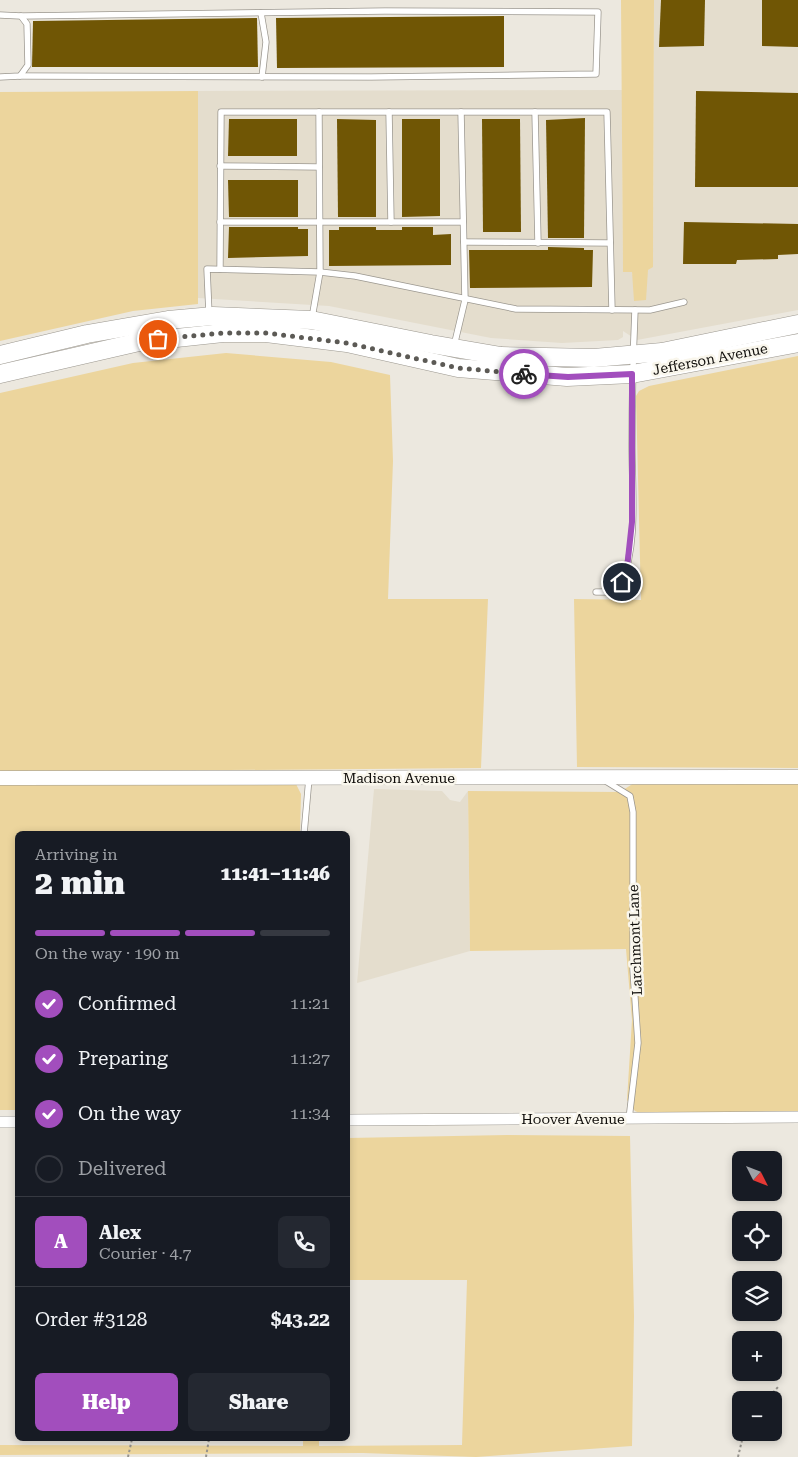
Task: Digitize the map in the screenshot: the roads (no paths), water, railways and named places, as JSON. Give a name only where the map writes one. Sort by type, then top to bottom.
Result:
[{"type":"main road","name":"Jefferson Avenue","points":[[0,355],[87,334],[168,320],[209,316],[311,320],[501,356],[594,358],[662,352],[798,324]]},
{"type":"main road","points":[[224,333],[253,326],[308,326],[311,320]]},
{"type":"main road","name":"Jefferson Avenue","points":[[0,374],[139,342],[224,333],[266,333],[347,343],[458,368],[568,377],[632,374],[798,343]]},
{"type":"street","name":"Madison Avenue","points":[[0,778],[798,777]]},
{"type":"street","name":"Hoover Avenue","points":[[350,1120],[798,1117]]},
{"type":"street","points":[[0,1122],[15,1122]]},
{"type":"lane","points":[[0,15],[598,12],[596,74],[0,77]]},
{"type":"lane","points":[[261,13],[266,42],[262,77]]},
{"type":"lane","points":[[20,76],[28,65],[27,24],[21,16]]},
{"type":"lane","points":[[220,269],[221,112],[607,112],[612,310]]},
{"type":"lane","points":[[311,320],[320,272],[318,112]]},
{"type":"lane","points":[[389,112],[391,222]]},
{"type":"lane","points":[[454,348],[465,300],[461,112]]},
{"type":"lane","points":[[535,112],[538,243]]},
{"type":"lane","points":[[220,166],[319,167]]},
{"type":"lane","points":[[220,222],[463,222]]},
{"type":"lane","points":[[464,242],[610,243]]},
{"type":"lane","points":[[209,316],[207,269],[320,272],[355,276],[516,309],[650,310],[684,302]]},
{"type":"lane","points":[[596,592],[608,592],[621,586],[627,568],[632,522],[632,374],[635,310]]},
{"type":"lane","points":[[304,831],[309,778]]},
{"type":"lane","name":"Larchmont Lane","points":[[600,778],[630,796],[633,812],[633,969],[638,1043],[634,1092],[629,1119]]}]
